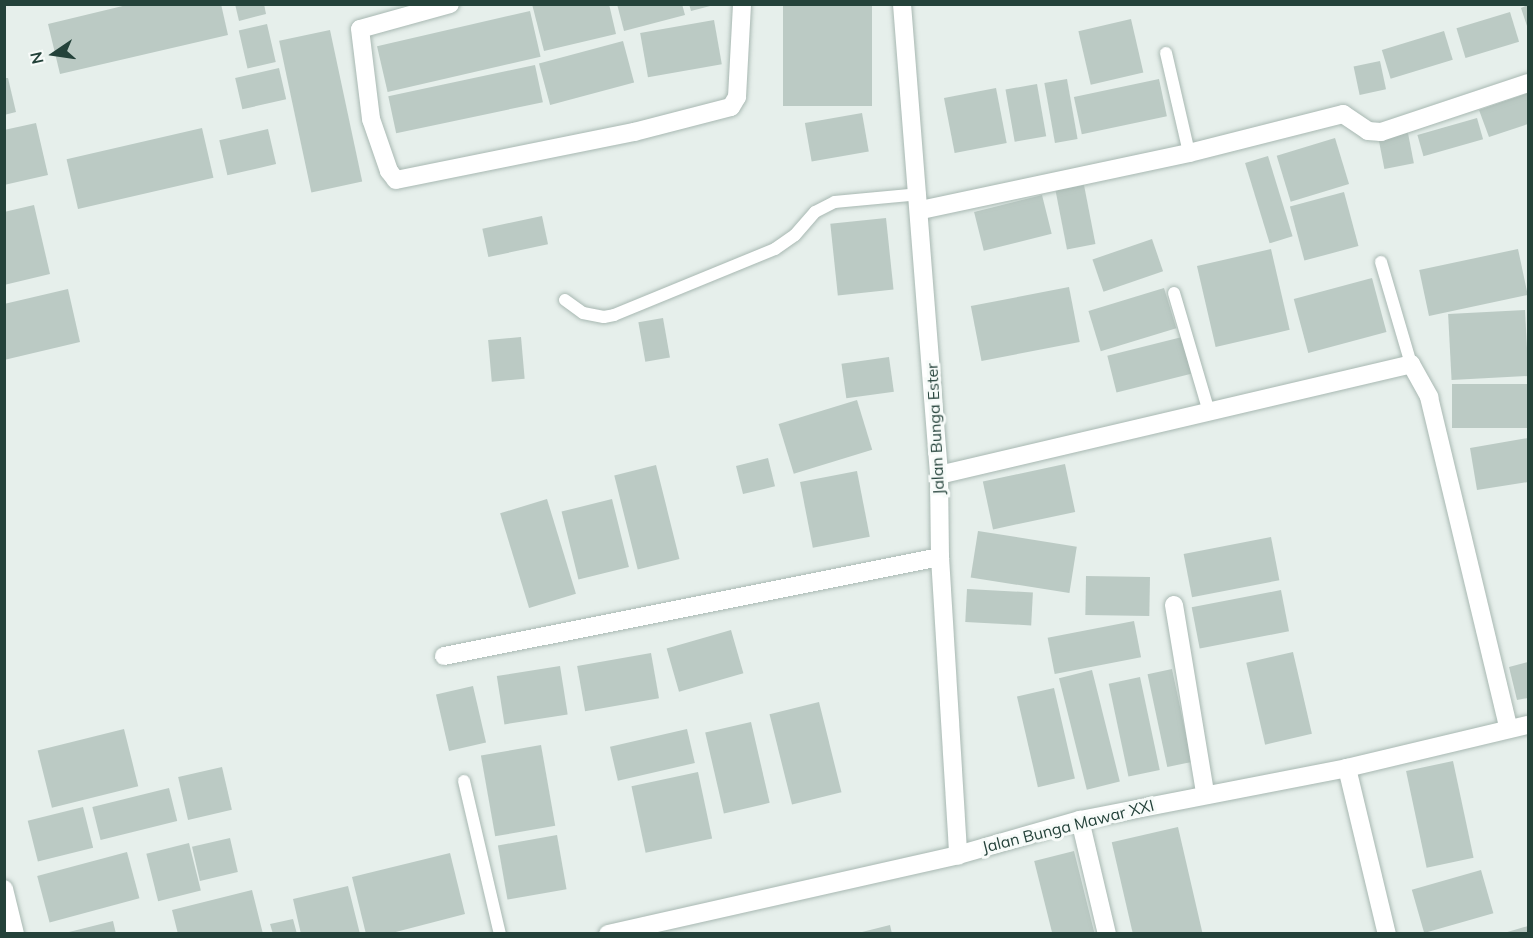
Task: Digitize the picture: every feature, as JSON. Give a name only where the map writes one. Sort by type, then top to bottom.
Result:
[{"type":"street","points":[[450,4],[360,29],[371,119],[389,171],[396,180],[634,132],[731,107],[737,97],[742,4]]},
{"type":"street","name":"Jalan Bunga Ester","points":[[902,4],[920,202],[939,475],[940,557],[958,855]]},
{"type":"street","points":[[920,202],[1189,153],[1343,114],[1368,131],[1382,132],[1528,83]]},
{"type":"street","points":[[939,475],[1411,364],[1429,397],[1508,727]]},
{"type":"street","points":[[444,656],[940,557]]},
{"type":"street","points":[[1174,605],[1205,793]]},
{"type":"street","name":"Jalan Bunga Mawar XXI","points":[[608,933],[958,855],[1080,820],[1205,793],[1347,768],[1508,727],[1528,725]]},
{"type":"street","points":[[1347,768],[1387,933]]},
{"type":"street","points":[[1080,820],[1107,933]]},
{"type":"street","points":[[4,889],[15,933]]},
{"type":"lane","points":[[1166,53],[1189,153]]},
{"type":"lane","points":[[565,300],[583,313],[614,315],[784,244],[815,212],[835,202],[920,202]]},
{"type":"lane","points":[[1381,262],[1411,364]]},
{"type":"lane","points":[[1174,293],[1209,412]]},
{"type":"lane","points":[[464,781],[500,933]]},
{"type":"building","points":[[131,4],[221,4],[228,35],[60,74],[48,24]]},
{"type":"building","points":[[235,4],[264,4],[266,14],[239,21]]},
{"type":"building","points":[[532,4],[609,4],[616,34],[544,51]]},
{"type":"building","points":[[617,4],[682,4],[685,15],[624,31]]},
{"type":"building","points":[[689,4],[713,4],[714,5],[691,11]]},
{"type":"building","points":[[783,4],[872,4],[872,106],[783,106]]},
{"type":"building","points":[[1528,5],[1528,29],[1521,8]]},
{"type":"building","points":[[530,11],[541,57],[388,92],[377,46]]},
{"type":"building","points":[[1510,12],[1519,42],[1466,58],[1456,28]]},
{"type":"building","points":[[1131,19],[1143,73],[1091,85],[1078,31]]},
{"type":"building","points":[[714,20],[722,64],[648,77],[640,33]]},
{"type":"building","points":[[267,24],[276,62],[248,69],[239,31]]},
{"type":"building","points":[[330,30],[362,182],[311,192],[279,41]]},
{"type":"building","points":[[1444,31],[1453,60],[1391,79],[1382,50]]},
{"type":"building","points":[[623,41],[634,83],[550,105],[539,64]]},
{"type":"building","points":[[1380,61],[1386,89],[1360,95],[1354,67]]},
{"type":"building","points":[[535,65],[543,102],[396,133],[388,96]]},
{"type":"building","points":[[279,68],[286,99],[242,109],[235,78]]},
{"type":"building","points":[[4,78],[8,78],[16,112],[4,115]]},
{"type":"building","points":[[1067,79],[1078,139],[1055,143],[1044,83]]},
{"type":"building","points":[[1159,79],[1167,116],[1082,134],[1074,97]]},
{"type":"building","points":[[1037,84],[1046,136],[1015,142],[1005,90]]},
{"type":"building","points":[[996,88],[1007,143],[955,153],[944,98]]},
{"type":"building","points":[[1528,93],[1528,124],[1489,137],[1479,110]]},
{"type":"building","points":[[862,113],[869,151],[812,161],[805,123]]},
{"type":"building","points":[[1477,118],[1483,139],[1423,156],[1417,135]]},
{"type":"building","points":[[36,123],[48,175],[4,185],[4,130]]},
{"type":"building","points":[[202,128],[213,178],[78,209],[67,159]]},
{"type":"building","points":[[1407,128],[1414,163],[1384,169],[1378,134]]},
{"type":"building","points":[[268,129],[276,164],[227,175],[219,140]]},
{"type":"building","points":[[1335,138],[1349,184],[1291,202],[1277,156]]},
{"type":"building","points":[[1268,156],[1293,236],[1270,243],[1245,163]]},
{"type":"building","points":[[1084,185],[1095,244],[1067,249],[1056,191]]},
{"type":"building","points":[[1344,192],[1358,246],[1304,261],[1290,206]]},
{"type":"building","points":[[1042,195],[1052,234],[984,251],[974,212]]},
{"type":"building","points":[[34,205],[50,274],[4,285],[4,212]]},
{"type":"building","points":[[542,216],[548,244],[488,257],[482,229]]},
{"type":"building","points":[[886,218],[894,290],[838,295],[830,224]]},
{"type":"building","points":[[1152,239],[1163,271],[1104,292],[1092,260]]},
{"type":"building","points":[[1271,249],[1290,330],[1216,347],[1197,266]]},
{"type":"building","points":[[1518,249],[1528,295],[1429,316],[1419,270]]},
{"type":"building","points":[[1372,278],[1386,332],[1308,353],[1294,299]]},
{"type":"building","points":[[1069,287],[1080,342],[982,361],[971,306]]},
{"type":"building","points":[[1164,288],[1176,328],[1101,351],[1088,311]]},
{"type":"building","points":[[68,289],[80,342],[4,360],[4,304]]},
{"type":"building","points":[[1525,310],[1528,376],[1452,380],[1448,314]]},
{"type":"building","points":[[663,318],[670,357],[645,362],[638,322]]},
{"type":"building","points":[[521,337],[525,379],[492,382],[488,340]]},
{"type":"building","points":[[1182,337],[1191,374],[1116,392],[1107,356]]},
{"type":"building","points":[[889,357],[894,392],[846,398],[841,364]]},
{"type":"building","points":[[1452,384],[1528,384],[1528,428],[1452,428]]},
{"type":"building","points":[[857,400],[872,450],[794,474],[779,424]]},
{"type":"building","points":[[1528,438],[1528,482],[1477,490],[1470,448]]},
{"type":"building","points":[[768,458],[775,486],[743,494],[736,466]]},
{"type":"building","points":[[1065,464],[1075,512],[993,529],[983,481]]},
{"type":"building","points":[[656,465],[679,559],[638,570],[614,475]]},
{"type":"building","points":[[857,471],[870,537],[813,548],[800,482]]},
{"type":"building","points":[[547,499],[576,594],[529,608],[500,513]]},
{"type":"building","points":[[612,499],[629,567],[578,580],[562,512]]},
{"type":"building","points":[[978,531],[1077,547],[1069,593],[971,577]]},
{"type":"building","points":[[1271,537],[1279,580],[1192,597],[1184,554]]},
{"type":"building","points":[[1086,576],[1150,577],[1149,616],[1085,615]]},
{"type":"building","points":[[967,589],[1033,592],[1031,625],[965,622]]},
{"type":"building","points":[[1281,590],[1289,631],[1200,649],[1192,607]]},
{"type":"building","points":[[1134,621],[1141,657],[1055,674],[1048,638]]},
{"type":"building","points":[[731,630],[743,673],[679,692],[667,648]]},
{"type":"building","points":[[1293,652],[1312,734],[1265,745],[1246,663]]},
{"type":"building","points":[[651,653],[659,698],[585,711],[577,666]]},
{"type":"building","points":[[1528,662],[1528,698],[1517,700],[1509,667]]},
{"type":"building","points":[[560,666],[568,714],[504,724],[497,676]]},
{"type":"building","points":[[1172,669],[1192,762],[1167,767],[1148,674]]},
{"type":"building","points":[[1092,670],[1120,782],[1087,790],[1059,678]]},
{"type":"building","points":[[1140,677],[1160,770],[1128,777],[1109,684]]},
{"type":"building","points":[[473,686],[486,743],[449,751],[436,695]]},
{"type":"building","points":[[1054,688],[1075,779],[1038,787],[1017,697]]},
{"type":"building","points":[[819,702],[841,792],[792,805],[770,714]]},
{"type":"building","points":[[751,722],[770,803],[724,813],[705,733]]},
{"type":"building","points":[[124,729],[138,786],[52,808],[38,751]]},
{"type":"building","points":[[687,729],[695,763],[618,781],[610,747]]},
{"type":"building","points":[[541,745],[555,826],[495,836],[481,756]]},
{"type":"building","points":[[1453,761],[1474,858],[1427,868],[1406,771]]},
{"type":"building","points":[[222,767],[232,810],[188,820],[178,777]]},
{"type":"building","points":[[698,772],[712,839],[646,853],[631,786]]},
{"type":"building","points":[[169,788],[177,821],[101,840],[92,807]]},
{"type":"building","points":[[83,807],[93,848],[38,862],[28,821]]},
{"type":"building","points":[[1178,827],[1202,932],[1133,934],[1112,842]]},
{"type":"building","points":[[557,835],[567,889],[507,900],[498,845]]},
{"type":"building","points":[[230,838],[238,872],[200,881],[192,847]]},
{"type":"building","points":[[189,843],[201,891],[158,901],[146,854]]},
{"type":"building","points":[[1074,851],[1095,933],[1052,934],[1034,861]]},
{"type":"building","points":[[127,852],[139,898],[50,922],[37,876]]},
{"type":"building","points":[[450,853],[465,914],[388,934],[366,934],[352,877]]},
{"type":"building","points":[[1481,870],[1493,913],[1424,933],[1412,890]]},
{"type":"building","points":[[348,886],[360,934],[301,934],[293,899]]},
{"type":"building","points":[[252,890],[263,934],[178,934],[172,910]]},
{"type":"building","points":[[293,919],[297,934],[273,934],[270,924]]},
{"type":"building","points":[[113,921],[116,934],[65,934],[65,933]]},
{"type":"building","points":[[890,925],[892,934],[858,933]]},
{"type":"building","points":[[1528,926],[1528,934],[1504,934],[1504,933]]}]
